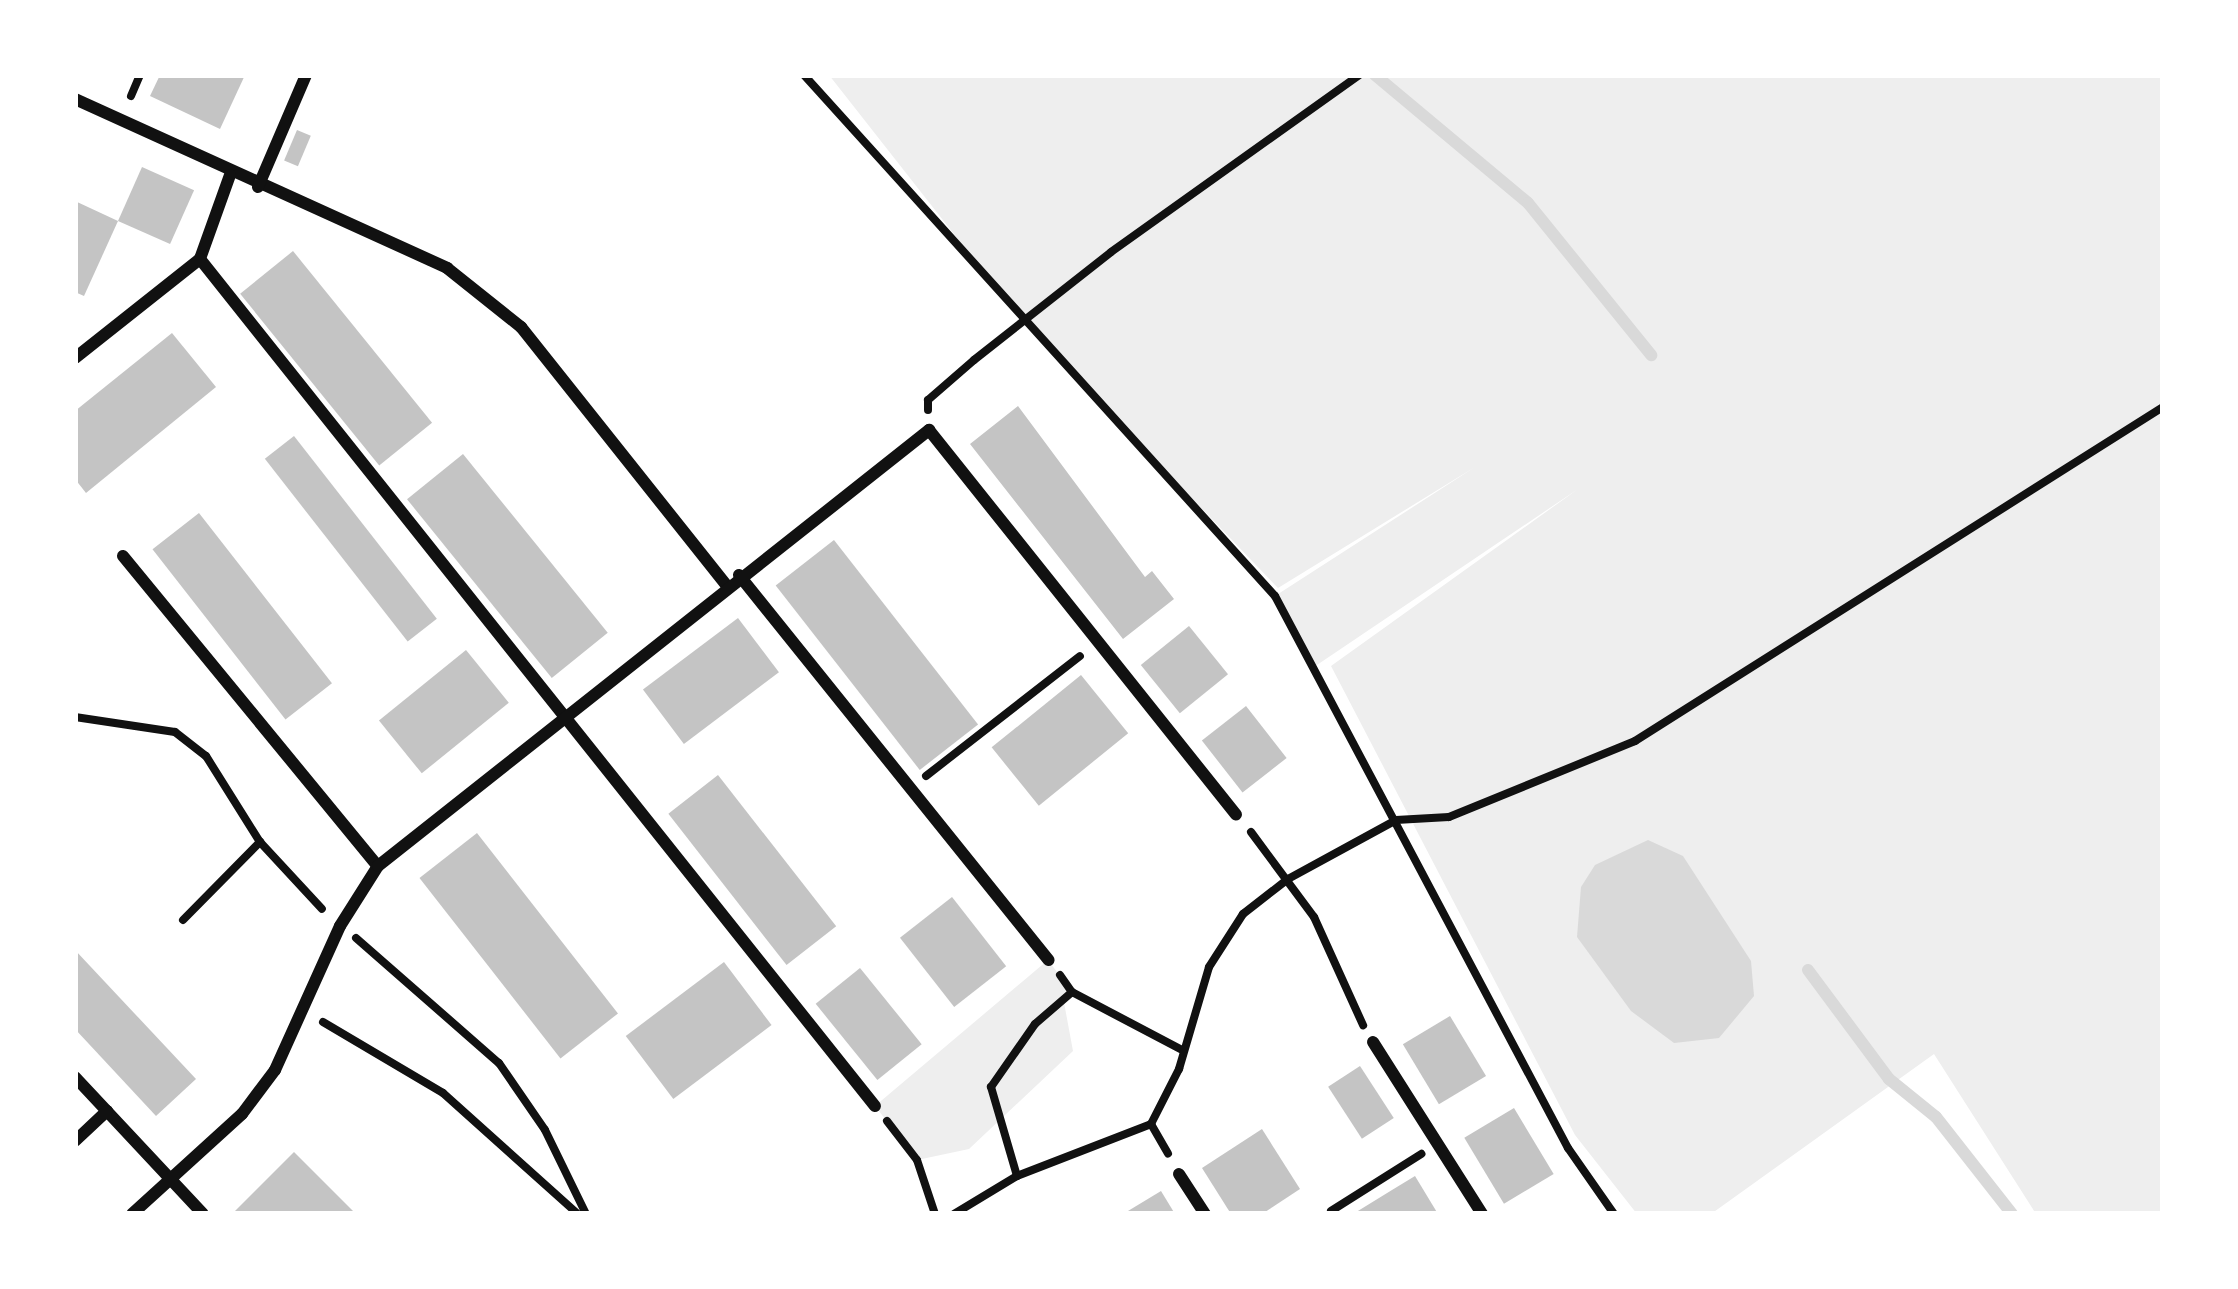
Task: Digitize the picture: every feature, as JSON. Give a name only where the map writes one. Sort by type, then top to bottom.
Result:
[{"type":"street","points":[[258,187],[306,75]]},
{"type":"street","points":[[75,99],[230,175],[447,268],[521,327],[726,585]]},
{"type":"street","points":[[75,358],[200,259],[230,175]]},
{"type":"street","points":[[200,259],[568,714],[875,1106]]},
{"type":"street","points":[[132,1214],[242,1114],[275,1070],[340,926],[378,866],[726,585],[929,430],[1236,814]]},
{"type":"street","points":[[123,556],[378,866]]},
{"type":"street","points":[[739,575],[1048,960]]},
{"type":"street","points":[[1372,1042],[1482,1214]]},
{"type":"street","points":[[75,1077],[203,1214]]},
{"type":"street","points":[[75,1141],[107,1111]]},
{"type":"street","points":[[1179,1174],[1205,1214]]},
{"type":"path","points":[[804,75],[1275,596],[1568,1148],[1614,1214]]},
{"type":"path","points":[[929,430],[928,400],[1251,146],[1359,75]]},
{"type":"path","points":[[954,1214],[1018,1176],[1150,1124],[1182,1050],[1209,967],[1243,914],[1288,879],[1396,820],[1449,817],[1635,742],[2163,407]]},
{"type":"path","points":[[911,789],[1100,640]]},
{"type":"path","points":[[75,717],[175,732],[206,756],[260,842],[340,926],[500,1064],[545,1130],[582,1214]]},
{"type":"path","points":[[1236,814],[1288,879],[1372,1042]]},
{"type":"path","points":[[183,920],[260,842]]},
{"type":"path","points":[[1048,960],[1072,992],[1182,1050]]},
{"type":"path","points":[[1018,1176],[991,1087],[1023,1038],[1072,992]]},
{"type":"path","points":[[301,1009],[443,1094],[582,1214]]},
{"type":"path","points":[[875,1106],[917,1160],[934,1214]]},
{"type":"path","points":[[1331,1211],[1435,1145]]},
{"type":"shaded area","points":[[829,75],[2163,75],[2163,1214],[2036,1214],[1934,1054],[1711,1214],[1637,1214],[1575,1135],[1331,666],[1578,489],[1311,669],[1275,596],[1475,467],[1278,588],[1023,322]]},
{"type":"shaded area","points":[[1648,840],[1683,856],[1751,961],[1754,996],[1719,1038],[1674,1043],[1631,1011],[1577,937],[1581,887],[1595,865]]},
{"type":"shaded area","points":[[1048,960],[1072,992],[1063,997],[1073,1051],[969,1149],[917,1160],[875,1106]]},
{"type":"building","points":[[160,75],[245,75],[220,129],[150,96]]},
{"type":"building","points":[[297,130],[311,136],[298,166],[284,160]]},
{"type":"building","points":[[142,167],[194,190],[170,244],[118,221]]},
{"type":"building","points":[[75,201],[118,221],[84,296],[75,292]]},
{"type":"building","points":[[293,251],[432,423],[379,466],[240,294]]},
{"type":"building","points":[[172,333],[216,387],[86,493],[75,479],[75,411]]},
{"type":"building","points":[[1018,406],[1145,577],[1152,571],[1174,599],[1123,639],[970,444]]},
{"type":"building","points":[[294,436],[437,619],[408,642],[265,459]]},
{"type":"building","points":[[463,454],[608,633],[552,678],[407,499]]},
{"type":"building","points":[[199,513],[332,683],[285,720],[153,549]]},
{"type":"building","points":[[834,540],[978,724],[920,770],[776,586]]},
{"type":"building","points":[[738,618],[779,672],[684,744],[643,690]]},
{"type":"building","points":[[1189,626],[1228,674],[1180,713],[1141,665]]},
{"type":"building","points":[[466,650],[509,703],[422,773],[379,720]]},
{"type":"building","points":[[1081,675],[1128,733],[1039,806],[992,747]]},
{"type":"building","points":[[1246,706],[1287,758],[1243,792],[1202,740]]},
{"type":"building","points":[[718,775],[836,926],[787,965],[668,814]]},
{"type":"building","points":[[477,833],[618,1013],[560,1058],[419,878]]},
{"type":"building","points":[[952,897],[1006,966],[954,1007],[900,938]]},
{"type":"building","points":[[75,950],[196,1079],[156,1116],[75,1029]]},
{"type":"building","points":[[724,962],[772,1025],[673,1099],[626,1036]]},
{"type":"building","points":[[860,968],[922,1044],[877,1080],[816,1004]]},
{"type":"building","points":[[1450,1016],[1486,1076],[1439,1104],[1403,1044]]},
{"type":"building","points":[[1360,1066],[1394,1118],[1362,1139],[1328,1087]]},
{"type":"building","points":[[1514,1108],[1554,1174],[1504,1204],[1464,1138]]},
{"type":"building","points":[[1262,1129],[1300,1189],[1262,1214],[1231,1214],[1202,1168]]},
{"type":"building","points":[[294,1152],[356,1214],[232,1214]]},
{"type":"building","points":[[1415,1176],[1438,1214],[1353,1214],[1392,1190]]},
{"type":"building","points":[[1161,1191],[1175,1214],[1123,1214]]},
{"type":"waterway","points":[[1375,75],[1528,203],[1651,355]]},
{"type":"waterway","points":[[1808,970],[1889,1079],[1936,1117],[2012,1214]]}]
